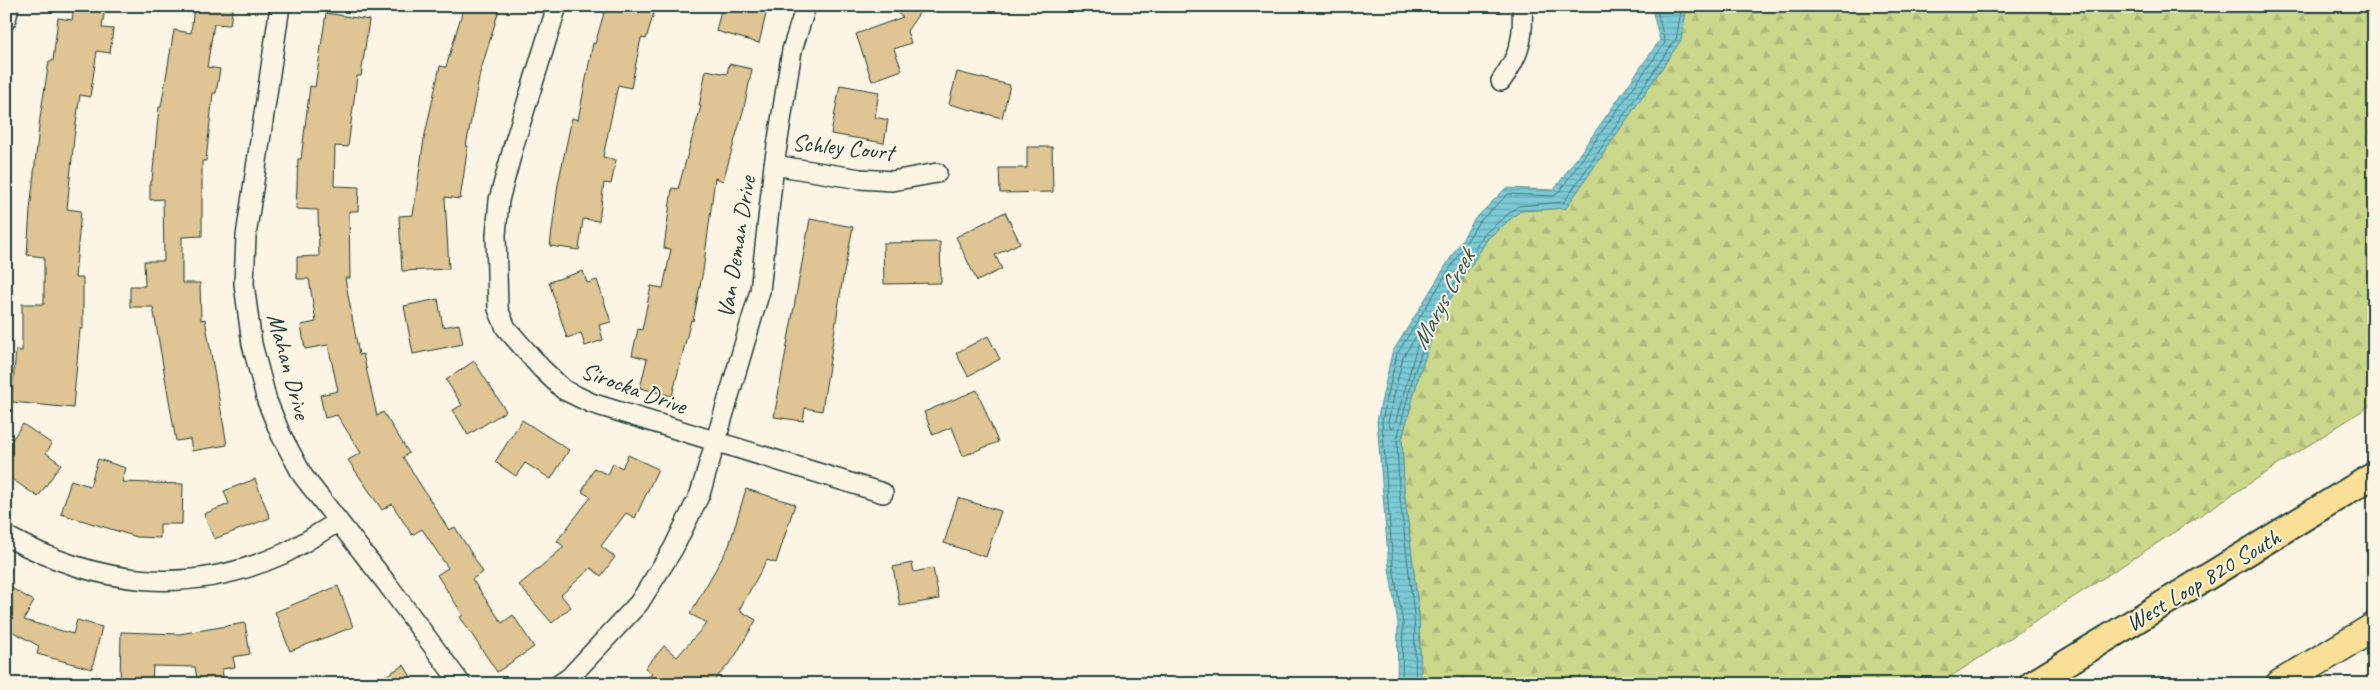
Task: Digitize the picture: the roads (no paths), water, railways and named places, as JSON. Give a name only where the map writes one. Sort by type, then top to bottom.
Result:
[{"type":"highway","points":[[2280,684],[2374,627]]},
{"type":"main road","name":"West Loop 820 South","points":[[2032,684],[2374,475]]},
{"type":"street","points":[[6,20],[9,6]]},
{"type":"street","name":"Mahan Drive","points":[[280,6],[246,236],[244,284],[252,344],[267,401],[281,435],[303,476],[461,684]]},
{"type":"street","name":"Sirocka Drive","points":[[557,6],[515,141],[499,200],[496,235],[498,309],[506,328],[541,368],[564,390],[590,403],[883,493]]},
{"type":"street","name":"Van Deman Drive","points":[[560,684],[569,678],[639,603],[673,549],[696,502],[716,443],[760,291],[774,165],[792,50],[806,6]]},
{"type":"street","points":[[1501,81],[1515,62],[1524,29],[1522,6]]},
{"type":"street","name":"Schley Court","points":[[774,165],[860,179],[892,180],[937,173]]},
{"type":"street","points":[[6,536],[50,558],[88,572],[132,580],[202,579],[225,574],[283,554],[338,522]]},
{"type":"water","name":"Marys Creek","points":[[1651,6],[1687,6],[1681,40],[1566,208],[1520,211],[1488,238],[1439,317],[1419,375],[1402,439],[1404,489],[1419,615],[1421,684],[1397,684],[1398,623],[1389,568],[1377,421],[1392,353],[1474,220],[1506,188],[1554,190],[1660,40]]}]
